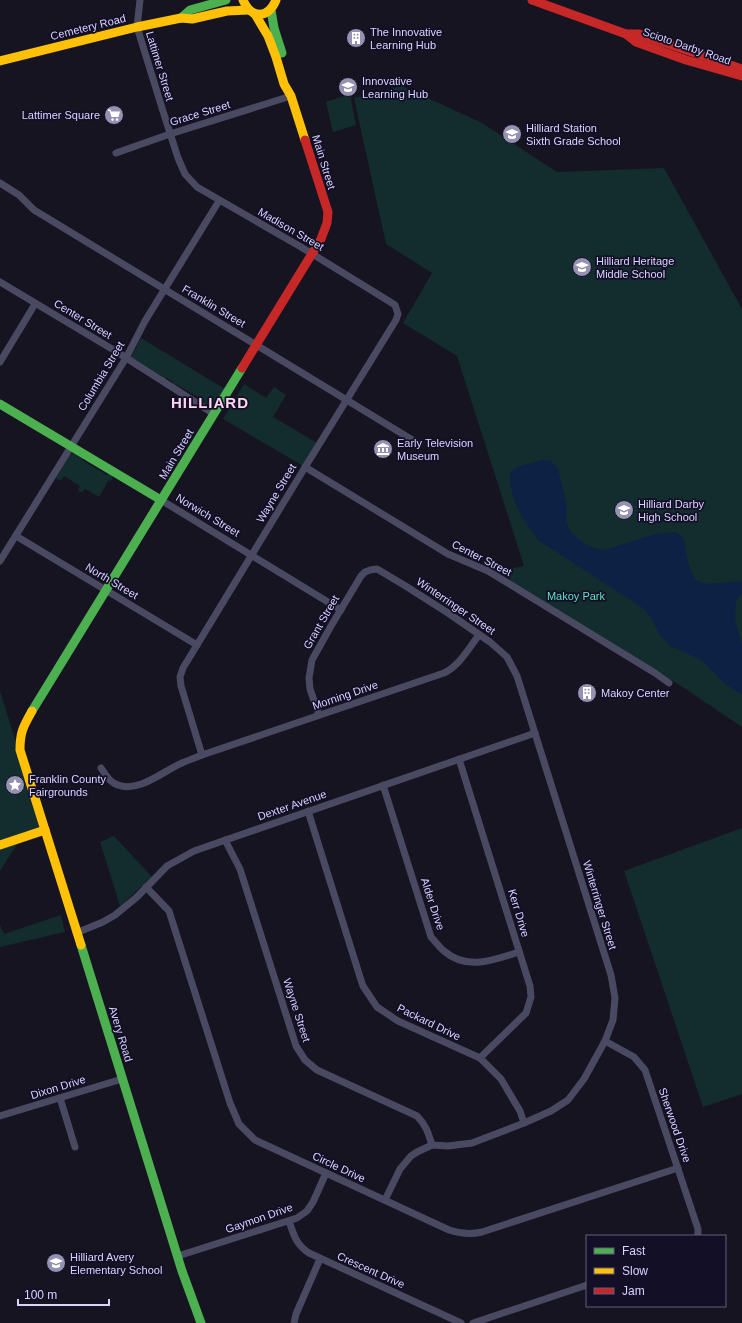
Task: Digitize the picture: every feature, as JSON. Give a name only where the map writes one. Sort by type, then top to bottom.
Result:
[{"type":"main road","name":"Cemetery Road","points":[[181,18],[190,10],[226,0]]},
{"type":"main road","name":"Main Street","points":[[20,750],[20,737],[23,726],[325,231],[328,216],[291,96],[284,84],[276,56],[268,36],[252,12],[246,7],[243,0]]},
{"type":"main road","name":"Scioto Darby Road","points":[[532,0],[626,34],[636,42],[686,60],[742,76]]},
{"type":"main road","name":"Cemetery Road","points":[[0,61],[137,26],[181,18],[192,19],[227,11],[264,14],[276,4]]},
{"type":"main road","name":"Main Street","points":[[276,4],[274,28],[291,82],[291,96]]},
{"type":"main road","name":"Scioto Darby Road","points":[[626,34],[639,34],[742,69]]},
{"type":"main road","name":"Norwich Street","points":[[0,404],[161,500]]},
{"type":"main road","name":"Avery Road","points":[[20,750],[190,1297],[201,1323]]},
{"type":"main road","points":[[0,845],[45,830]]},
{"type":"street","points":[[137,26],[140,0]]},
{"type":"street","name":"Lattimer Street","points":[[137,26],[178,158]]},
{"type":"street","name":"Grace Street","points":[[116,153],[170,134],[291,96]]},
{"type":"street","name":"Madison Street","points":[[178,158],[185,174],[197,187],[312,254],[394,305],[398,314]]},
{"type":"street","name":"Franklin Street","points":[[0,183],[19,195],[34,210],[419,444]]},
{"type":"street","name":"Columbia Street","points":[[0,561],[126,358],[145,321],[220,201]]},
{"type":"street","name":"Center Street","points":[[0,282],[126,358],[214,414]]},
{"type":"street","points":[[0,362],[35,304]]},
{"type":"street","name":"Wayne Street","points":[[202,755],[180,686],[180,677],[183,668],[346,399],[396,320],[398,314]]},
{"type":"street","name":"Center Street","points":[[305,467],[448,554],[488,572],[655,672],[668,683]]},
{"type":"street","name":"Norwich Street","points":[[161,500],[341,610]]},
{"type":"street","name":"North Street","points":[[16,536],[197,645]]},
{"type":"street","name":"Winterringer Street","points":[[370,570],[377,569],[384,572],[490,642],[507,657],[517,676],[611,975],[615,998],[613,1020],[605,1041],[584,1079],[568,1100],[551,1111],[472,1143],[448,1146],[432,1145],[411,1156],[400,1169],[385,1200]]},
{"type":"street","name":"Grant Street","points":[[319,716],[310,689],[309,678],[312,660],[361,576],[370,570]]},
{"type":"street","name":"Morning Drive","points":[[101,768],[110,781],[125,787],[134,787],[181,763],[202,755],[444,673],[452,669],[459,662],[479,635]]},
{"type":"street","name":"Dexter Avenue","points":[[76,933],[103,922],[115,915],[137,897],[167,866],[194,850],[535,733]]},
{"type":"street","name":"Kerr Drive","points":[[459,759],[530,986],[531,997],[526,1013],[480,1058]]},
{"type":"street","name":"Alder Drive","points":[[384,785],[431,937],[445,952],[463,962],[485,962],[519,952]]},
{"type":"street","name":"Packard Drive","points":[[308,811],[363,986],[374,1002],[378,1007],[398,1021],[480,1058],[501,1079],[520,1111],[524,1123]]},
{"type":"street","name":"Wayne Street","points":[[225,840],[240,869],[296,1046],[305,1060],[317,1070],[417,1116],[424,1123],[432,1145]]},
{"type":"street","name":"Circle Drive","points":[[146,887],[169,911],[230,1103],[239,1124],[255,1140],[460,1234],[482,1232],[678,1168]]},
{"type":"street","name":"Sherwood Drive","points":[[605,1041],[634,1057],[645,1070],[698,1229],[698,1235]]},
{"type":"street","name":"Dixon Drive","points":[[0,1116],[122,1079]]},
{"type":"street","points":[[60,1098],[75,1147]]},
{"type":"street","name":"Gaymon Drive","points":[[178,1256],[297,1218],[307,1211],[313,1202],[326,1173]]},
{"type":"street","name":"Crescent Drive","points":[[289,1221],[294,1237],[300,1247],[320,1259],[441,1318],[461,1323]]},
{"type":"street","points":[[294,1323],[296,1314],[320,1259]]},
{"type":"street","points":[[473,1323],[586,1285]]},
{"type":"green space","name":"Makoy Park","points":[[402,86],[482,123],[557,172],[664,168],[742,309],[742,727],[681,686],[514,584],[502,570],[524,566],[457,356],[403,323],[432,273],[386,244],[354,98]]},
{"type":"green space","points":[[350,94],[356,125],[333,132],[326,102]]},
{"type":"green space","points":[[141,338],[225,389],[212,406],[209,407],[204,404],[203,400],[173,384],[173,382],[167,378],[164,379],[162,376],[131,357]]},
{"type":"green space","points":[[244,384],[266,398],[274,387],[286,395],[273,417],[319,444],[305,467],[223,419]]},
{"type":"green space","points":[[74,453],[83,458],[82,460],[107,475],[110,474],[112,476],[112,480],[108,481],[99,497],[85,489],[82,492],[79,492],[78,489],[80,486],[64,476],[60,481],[56,478],[70,455]]},
{"type":"green space","name":"Franklin County Fairgrounds","points":[[0,691],[45,830],[21,838],[0,871]]},
{"type":"green space","points":[[742,828],[742,1094],[703,1107],[624,871]]},
{"type":"green space","points":[[114,836],[152,877],[120,906],[100,842]]},
{"type":"green space","points":[[61,915],[65,932],[0,947],[0,925],[4,934]]},
{"type":"water","points":[[542,460],[551,461],[558,469],[567,506],[566,521],[571,533],[590,547],[604,550],[656,534],[676,532],[684,538],[688,564],[697,580],[702,583],[710,584],[741,581],[742,592],[736,602],[735,620],[742,646],[742,695],[724,683],[701,660],[669,645],[659,634],[651,618],[643,608],[538,540],[522,517],[514,500],[510,482],[510,473],[517,467]]},
{"type":"traffic: fast","points":[[181,18],[190,10],[226,0]]},
{"type":"traffic: fast","points":[[271,10],[274,28],[282,53]]},
{"type":"traffic: fast","points":[[32,711],[242,368]]},
{"type":"traffic: fast","points":[[0,404],[161,500]]},
{"type":"traffic: fast","points":[[81,945],[182,1271],[201,1323]]},
{"type":"traffic: slow","points":[[243,0],[250,11],[260,14],[269,11],[276,0]]},
{"type":"traffic: slow","points":[[0,61],[137,27],[181,18],[192,19],[227,11],[249,10]]},
{"type":"traffic: slow","points":[[255,14],[268,36],[284,84],[291,96],[305,140]]},
{"type":"traffic: slow","points":[[32,711],[23,730],[20,750],[81,945]]},
{"type":"traffic: slow","points":[[0,845],[45,830]]},
{"type":"traffic: jam","points":[[532,0],[626,34],[639,34],[742,69]]},
{"type":"traffic: jam","points":[[626,34],[636,42],[686,60],[742,76]]},
{"type":"traffic: jam","points":[[242,368],[321,239],[327,223],[328,212],[305,140]]},
{"type":"place","name":"The Innovative Learning Hub","points":[[356,38]]},
{"type":"place","name":"Innovative Learning Hub","points":[[348,87]]},
{"type":"place","name":"Lattimer Square","points":[[114,115]]},
{"type":"place","name":"Hilliard Station Sixth Grade School","points":[[512,134]]},
{"type":"place","name":"Hilliard Heritage Middle School","points":[[582,267]]},
{"type":"place","name":"Early Television Museum","points":[[383,449]]},
{"type":"place","name":"Hilliard Darby High School","points":[[624,510]]},
{"type":"place","name":"Makoy Center","points":[[587,693]]},
{"type":"place","name":"Franklin County Fairgrounds","points":[[15,785]]},
{"type":"place","name":"Hilliard Avery Elementary School","points":[[56,1263]]},
{"type":"district","name":"HILLIARD","points":[[210,402]]}]
